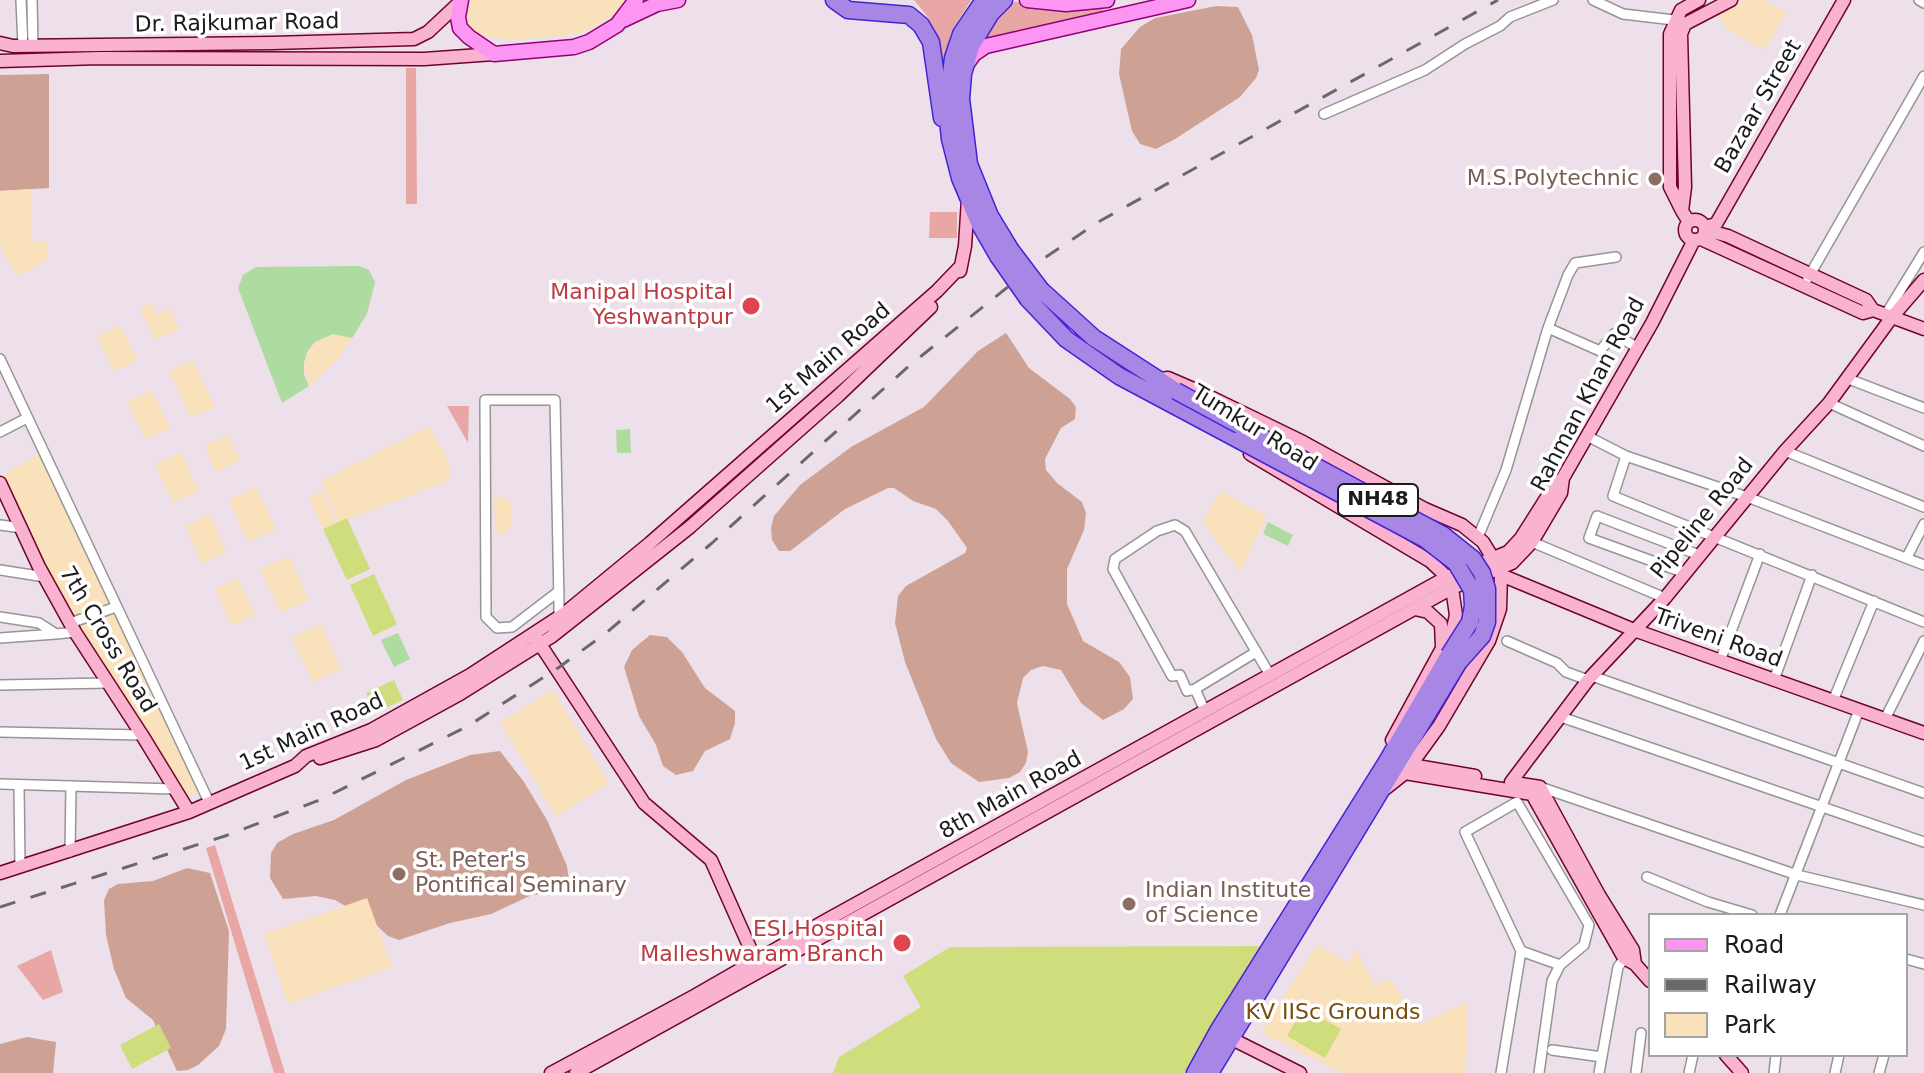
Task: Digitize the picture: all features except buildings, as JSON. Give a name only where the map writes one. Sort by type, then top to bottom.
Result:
[{"type":"highway","points":[[834,0],[848,10],[909,15],[921,25],[931,42],[937,98],[950,139]]},
{"type":"highway","name":"Tumkur Road","points":[[1004,0],[985,6],[961,34],[953,58],[947,110],[950,139],[968,199],[1066,339],[1119,376],[1224,431]]},
{"type":"highway","name":"Tumkur Road","points":[[985,6],[965,67],[961,99],[969,164],[1004,252]]},
{"type":"highway","name":"Tumkur Road","points":[[1035,295],[1158,379]]},
{"type":"highway","name":"NH48","points":[[1158,379],[1443,535],[1466,552],[1482,573],[1488,606],[1482,636],[1449,656],[1382,792],[1210,1073]]},
{"type":"highway","name":"NH48","points":[[1195,1073],[1470,622],[1473,606],[1472,590],[1456,563],[1425,539],[1224,431]]},
{"type":"main road","points":[[617,25],[636,0]]},
{"type":"main road","points":[[461,1],[458,17],[460,28],[494,54],[574,47],[589,42],[628,16],[657,4],[678,0]]},
{"type":"main road","points":[[1027,0],[1066,4],[1107,0]]},
{"type":"main road","points":[[965,67],[974,54],[986,46],[1188,0]]},
{"type":"main road","points":[[1685,217],[1677,189],[1676,28],[1681,10],[1699,0]]},
{"type":"main road","points":[[1678,20],[1719,0]]},
{"type":"main road","points":[[1685,217],[1681,34],[1685,24],[1731,0]]},
{"type":"main road","points":[[1704,232],[1836,0]]},
{"type":"main road","name":"Bazaar Street","points":[[1704,232],[1844,0]]},
{"type":"main road","points":[[1704,232],[1725,219],[1853,0]]},
{"type":"main road","name":"Dr. Rajkumar Road","points":[[27,50],[414,39],[428,32],[461,1]]},
{"type":"main road","name":"Dr. Rajkumar Road","points":[[0,43],[27,50],[370,60],[494,54]]},
{"type":"main road","points":[[0,58],[27,50]]},
{"type":"main road","points":[[961,266],[968,199]]},
{"type":"main road","points":[[1685,217],[1698,220],[1704,232]]},
{"type":"main road","points":[[1704,232],[1728,236],[1807,282],[1866,300],[1884,314],[1924,329]]},
{"type":"main road","name":"Rahman Khan Road","points":[[1512,563],[1532,542],[1561,493],[1563,478],[1704,232]]},
{"type":"main road","name":"1st Main Road","points":[[301,764],[306,756],[371,730],[595,604],[700,518],[838,396],[956,282],[961,266]]},
{"type":"main road","name":"1st Main Road","points":[[0,873],[189,812],[301,764],[376,740],[460,694],[719,485],[961,266]]},
{"type":"main road","name":"Pipeline Road","points":[[1511,782],[1590,678],[1665,598],[1785,451],[1829,403],[1884,314],[1924,280]]},
{"type":"main road","points":[[1158,379],[1168,378],[1198,391],[1303,442],[1425,509],[1462,525],[1478,537],[1498,568],[1500,609],[1489,641],[1439,726],[1408,769],[1382,792]]},
{"type":"main road","name":"Tumkur Road","points":[[1224,431],[1229,442],[1430,561],[1450,583]]},
{"type":"main road","points":[[1498,568],[1554,486],[1563,478]]},
{"type":"main road","name":"7th Cross Road","points":[[0,483],[73,628],[189,812]]},
{"type":"main road","name":"8th Main Road","points":[[826,928],[1450,583],[1512,563]]},
{"type":"main road","name":"Triveni Road","points":[[1498,568],[1634,630],[1924,733]]},
{"type":"main road","points":[[1449,656],[1456,615],[1450,583]]},
{"type":"main road","name":"8th Main Road","points":[[576,1073],[1205,711],[1270,675],[1300,666],[1415,609],[1450,583]]},
{"type":"main road","points":[[1415,609],[1428,612],[1441,624],[1449,656]]},
{"type":"main road","points":[[1450,636],[1481,652]]},
{"type":"main road","points":[[532,638],[644,803],[711,860],[758,967]]},
{"type":"main road","points":[[1408,769],[1511,782],[1536,791],[1599,895],[1631,957],[1648,978]]},
{"type":"main road","points":[[1408,769],[1536,791]]},
{"type":"main road","name":"8th Main Road","points":[[551,1073],[758,967]]},
{"type":"main road","points":[[1230,1038],[1300,1073]]},
{"type":"street","points":[[21,0],[27,50]]},
{"type":"street","points":[[27,50],[32,0]]},
{"type":"street","points":[[1324,114],[1425,70],[1510,17],[1553,0]]},
{"type":"street","points":[[1593,0],[1623,14],[1678,20]]},
{"type":"street","points":[[1919,0],[1924,3]]},
{"type":"street","points":[[1807,282],[1924,76]]},
{"type":"street","points":[[1884,314],[1924,252]]},
{"type":"street","points":[[1478,537],[1506,470],[1548,328],[1568,275],[1575,263],[1616,257]]},
{"type":"street","points":[[1548,328],[1600,351],[1614,334],[1638,348]]},
{"type":"street","points":[[0,359],[5,381],[27,418],[209,802]]},
{"type":"street","points":[[1846,378],[1924,408]]},
{"type":"street","points":[[532,638],[512,627],[497,628],[486,617],[485,400],[555,400],[559,616]]},
{"type":"street","points":[[1829,403],[1924,446]]},
{"type":"street","points":[[0,432],[27,418]]},
{"type":"street","points":[[1587,436],[1626,456],[1747,497],[1924,565]]},
{"type":"street","points":[[1785,451],[1924,507]]},
{"type":"street","points":[[1626,456],[1613,496],[1924,622]]},
{"type":"street","points":[[1685,573],[1589,538],[1597,516],[1699,555]]},
{"type":"street","points":[[1907,557],[1924,524]]},
{"type":"street","points":[[0,525],[22,528]]},
{"type":"street","points":[[1256,652],[1187,691],[1180,675],[1172,676],[1113,569],[1115,559],[1157,531],[1175,525],[1185,531],[1270,675]]},
{"type":"street","points":[[1532,542],[1665,598]]},
{"type":"street","points":[[1720,661],[1760,554]]},
{"type":"street","points":[[0,570],[45,577]]},
{"type":"street","points":[[1774,680],[1812,575]]},
{"type":"street","points":[[512,627],[559,591]]},
{"type":"street","points":[[1833,701],[1874,601]]},
{"type":"street","points":[[0,638],[56,634],[116,607]]},
{"type":"street","points":[[0,617],[39,623],[56,634]]},
{"type":"street","points":[[1507,641],[1557,663],[1566,672],[1924,793]]},
{"type":"street","points":[[1885,719],[1924,641]]},
{"type":"street","points":[[0,685],[108,683]]},
{"type":"street","points":[[1195,689],[1205,711]]},
{"type":"street","points":[[1781,913],[1859,710]]},
{"type":"street","points":[[1561,717],[1924,842]]},
{"type":"street","points":[[0,732],[142,735]]},
{"type":"street","points":[[0,784],[174,789]]},
{"type":"street","points":[[19,785],[20,867]]},
{"type":"street","points":[[70,852],[71,786]]},
{"type":"street","points":[[1536,791],[1797,875],[1924,905]]},
{"type":"street","points":[[1501,1073],[1521,951],[1465,832],[1517,802],[1589,925],[1584,945],[1560,965],[1552,981],[1539,1073]]},
{"type":"street","points":[[1647,877],[1742,913]]},
{"type":"street","points":[[1703,913],[1708,902]]},
{"type":"street","points":[[1521,951],[1560,965]]},
{"type":"street","points":[[1599,1073],[1618,967],[1631,957]]},
{"type":"street","points":[[1908,960],[1924,964]]},
{"type":"street","points":[[1636,1073],[1641,1033]]},
{"type":"street","points":[[1552,1050],[1602,1057]]},
{"type":"shaded area","points":[[914,0],[971,0],[951,32],[942,71],[935,33]]},
{"type":"shaded area","points":[[1008,1],[1066,7],[1102,4],[1104,15],[981,43]]},
{"type":"shaded area","points":[[1216,6],[1238,7],[1252,35],[1259,70],[1256,78],[1240,97],[1175,139],[1156,149],[1140,144],[1132,131],[1119,74],[1121,49],[1140,27],[1155,18]]},
{"type":"shaded area","points":[[406,68],[416,68],[417,204],[406,204]]},
{"type":"shaded area","points":[[49,74],[49,188],[0,191],[0,75]]},
{"type":"shaded area","points":[[930,212],[957,212],[957,238],[929,238]]},
{"type":"shaded area","points":[[359,266],[369,270],[375,282],[367,314],[352,338],[333,334],[315,342],[307,352],[304,363],[304,375],[309,386],[282,403],[238,288],[243,275],[256,267]]},
{"type":"shaded area","points":[[1006,333],[1029,368],[1076,407],[1075,419],[1061,428],[1045,459],[1046,470],[1057,483],[1082,502],[1086,513],[1084,530],[1067,569],[1067,604],[1083,641],[1119,662],[1130,677],[1133,699],[1124,709],[1103,720],[1081,703],[1061,670],[1043,666],[1031,670],[1023,678],[1017,703],[1028,752],[1026,763],[1020,772],[1009,778],[979,782],[951,763],[936,739],[905,662],[895,623],[898,596],[906,586],[965,553],[967,548],[948,521],[936,509],[913,501],[894,488],[888,488],[845,509],[790,551],[779,551],[772,540],[771,528],[774,516],[800,485],[851,447],[924,407],[978,351]]},
{"type":"shaded area","points":[[447,406],[469,406],[468,443]]},
{"type":"shaded area","points":[[630,429],[631,453],[617,453],[616,430]]},
{"type":"shaded area","points":[[347,518],[370,569],[347,580],[323,529]]},
{"type":"shaded area","points":[[1268,522],[1293,535],[1288,546],[1263,534]]},
{"type":"shaded area","points":[[374,574],[397,624],[373,636],[350,585]]},
{"type":"shaded area","points":[[398,633],[410,659],[394,667],[381,640]]},
{"type":"shaded area","points":[[650,635],[667,637],[682,652],[705,688],[735,711],[730,739],[705,751],[693,771],[676,775],[663,766],[656,745],[639,716],[624,667],[632,650]]},
{"type":"shaded area","points":[[394,680],[403,700],[375,713],[366,693]]},
{"type":"shaded area","points":[[500,751],[547,820],[567,866],[569,881],[556,893],[532,895],[491,914],[450,923],[399,940],[388,936],[374,923],[335,900],[316,896],[283,899],[270,878],[271,853],[277,843],[293,834],[334,820],[406,780],[470,755]]},
{"type":"shaded area","points":[[215,845],[285,1073],[274,1073],[206,848]]},
{"type":"shaded area","points":[[187,868],[210,873],[229,931],[226,1029],[219,1046],[198,1065],[177,1071],[153,1020],[126,998],[114,969],[106,935],[104,900],[109,889],[118,884],[153,881]]},
{"type":"shaded area","points":[[1265,946],[1187,1073],[833,1073],[839,1057],[921,1007],[903,976],[950,947]]},
{"type":"shaded area","points":[[51,950],[63,992],[43,1000],[17,966]]},
{"type":"shaded area","points":[[1303,1008],[1341,1029],[1325,1058],[1287,1036]]},
{"type":"shaded area","points":[[159,1024],[171,1048],[132,1069],[120,1045]]},
{"type":"shaded area","points":[[27,1037],[56,1042],[53,1073],[0,1073],[0,1044]]},
{"type":"green space","points":[[471,0],[630,0],[620,12],[582,33],[515,40],[472,35],[466,17]]},
{"type":"green space","points":[[1743,0],[1764,0],[1787,13],[1764,50],[1727,29],[1716,13]]},
{"type":"green space","points":[[32,189],[32,241],[47,241],[48,260],[19,275],[14,272],[0,246],[0,191]]},
{"type":"green space","points":[[151,303],[156,314],[169,308],[179,329],[155,340],[140,308]]},
{"type":"green space","points":[[120,325],[138,360],[114,371],[97,336]]},
{"type":"green space","points":[[340,334],[352,338],[338,359],[309,386],[304,369],[307,352],[321,338]]},
{"type":"green space","points":[[193,360],[215,407],[191,418],[169,371]]},
{"type":"green space","points":[[152,390],[170,428],[145,440],[127,402]]},
{"type":"green space","points":[[429,426],[449,462],[450,480],[338,523],[321,481]]},
{"type":"green space","points":[[228,435],[240,460],[216,472],[204,446]]},
{"type":"green space","points":[[181,452],[199,491],[173,503],[155,464]]},
{"type":"green space","points":[[39,454],[200,790],[184,798],[49,576],[1,476]]},
{"type":"green space","points":[[256,487],[276,529],[248,542],[229,500]]},
{"type":"green space","points":[[322,491],[336,523],[323,529],[309,497]]},
{"type":"green space","points":[[1220,491],[1267,516],[1240,572],[1203,522]]},
{"type":"green space","points":[[494,497],[506,497],[511,505],[512,521],[506,533],[495,533]]},
{"type":"green space","points":[[210,514],[226,552],[202,564],[185,526]]},
{"type":"green space","points":[[289,556],[309,600],[281,613],[260,569]]},
{"type":"green space","points":[[238,578],[256,615],[232,626],[215,589]]},
{"type":"green space","points":[[321,624],[341,669],[313,682],[292,638]]},
{"type":"green space","points":[[553,690],[609,784],[556,816],[500,722]]},
{"type":"green space","points":[[367,898],[392,967],[288,1004],[264,934]]},
{"type":"green space","name":"KV IISc Grounds","points":[[1317,945],[1349,963],[1356,948],[1375,985],[1390,979],[1421,1024],[1468,1001],[1466,1073],[1343,1073],[1261,1033]]},
{"type":"railway","points":[[0,907],[225,836],[322,799],[468,726],[606,633],[712,543],[910,365],[1043,259],[1100,221],[1498,0]]},
{"type":"place","name":"M.S.Polytechnic","points":[[1655,179]]},
{"type":"place","name":"Manipal Hospital Yeshwantpur","points":[[751,306]]},
{"type":"place","name":"St. Peter's Pontifical Seminary","points":[[399,874]]},
{"type":"place","name":"Indian Institute of Science","points":[[1129,904]]},
{"type":"place","name":"ESI Hospital Malleshwaram Branch","points":[[902,943]]}]
